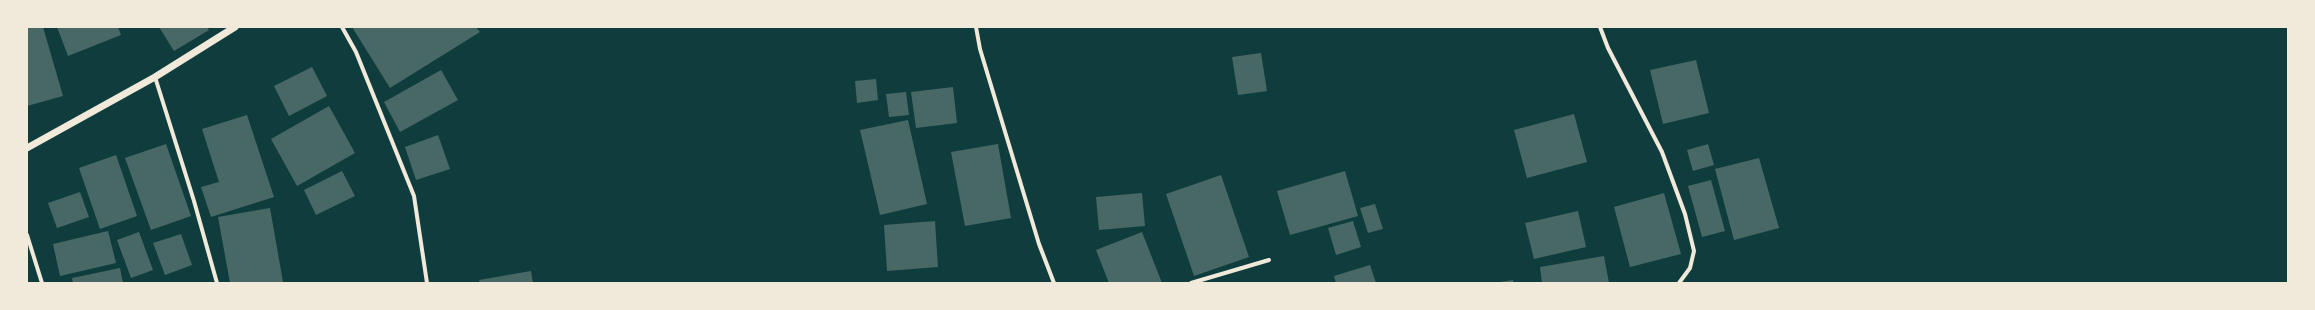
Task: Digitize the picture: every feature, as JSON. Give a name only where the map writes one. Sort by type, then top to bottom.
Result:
[{"type":"street","points":[[27,148],[155,76],[235,27]]},
{"type":"street","points":[[342,27],[356,52],[414,196],[428,283]]},
{"type":"street","points":[[976,27],[980,49],[1032,221],[1054,283]]},
{"type":"street","points":[[1600,27],[1608,48],[1662,152],[1685,214],[1694,251],[1690,268],[1679,283]]},
{"type":"street","points":[[155,76],[194,201],[217,283]]},
{"type":"street","points":[[27,235],[42,283]]},
{"type":"street","points":[[1191,283],[1269,260]]},
{"type":"building","points":[[27,27],[43,27],[63,96],[27,106]]},
{"type":"building","points":[[57,27],[118,27],[121,35],[68,56]]},
{"type":"building","points":[[159,27],[207,27],[209,30],[174,51]]},
{"type":"building","points":[[352,27],[476,27],[480,32],[390,88]]},
{"type":"building","points":[[1261,53],[1267,91],[1238,95],[1232,57]]},
{"type":"building","points":[[1696,60],[1709,113],[1663,124],[1650,70]]},
{"type":"building","points":[[312,67],[327,96],[289,116],[274,86]]},
{"type":"building","points":[[441,70],[458,100],[400,132],[384,102]]},
{"type":"building","points":[[876,79],[878,100],[857,103],[855,81]]},
{"type":"building","points":[[953,87],[957,123],[916,128],[911,92]]},
{"type":"building","points":[[906,92],[909,115],[889,117],[886,94]]},
{"type":"building","points":[[329,106],[355,153],[297,186],[271,139]]},
{"type":"building","points":[[1574,114],[1587,162],[1527,178],[1514,130]]},
{"type":"building","points":[[247,115],[274,197],[211,217],[201,187],[219,182],[202,129]]},
{"type":"building","points":[[908,120],[927,204],[880,215],[860,130]]},
{"type":"building","points":[[438,135],[450,169],[416,180],[405,147]]},
{"type":"building","points":[[166,144],[191,216],[151,230],[125,158]]},
{"type":"building","points":[[998,144],[1011,218],[965,226],[951,152]]},
{"type":"building","points":[[1708,144],[1714,165],[1693,171],[1687,150]]},
{"type":"building","points":[[116,155],[137,216],[100,229],[79,168]]},
{"type":"building","points":[[1759,158],[1779,228],[1734,240],[1715,169]]},
{"type":"building","points":[[342,171],[355,196],[316,215],[304,190]]},
{"type":"building","points":[[1345,171],[1358,216],[1290,235],[1277,191]]},
{"type":"building","points":[[1221,175],[1249,257],[1194,276],[1166,194]]},
{"type":"building","points":[[1711,180],[1725,231],[1702,237],[1688,186]]},
{"type":"building","points":[[80,192],[89,217],[57,228],[48,203]]},
{"type":"building","points":[[1142,193],[1145,226],[1099,230],[1096,197]]},
{"type":"building","points":[[1664,193],[1681,254],[1630,267],[1614,207]]},
{"type":"building","points":[[1375,204],[1383,229],[1368,233],[1360,208]]},
{"type":"building","points":[[270,208],[283,282],[230,283],[218,217]]},
{"type":"building","points":[[1578,211],[1586,247],[1534,259],[1525,223]]},
{"type":"building","points":[[935,221],[938,267],[887,271],[884,225]]},
{"type":"building","points":[[1353,221],[1361,247],[1336,255],[1328,228]]},
{"type":"building","points":[[108,231],[116,263],[60,276],[53,244]]},
{"type":"building","points":[[139,232],[153,270],[131,278],[117,240]]},
{"type":"building","points":[[1142,232],[1162,283],[1109,283],[1096,250]]},
{"type":"building","points":[[181,234],[192,265],[165,275],[153,243]]},
{"type":"building","points":[[1604,256],[1609,283],[1542,283],[1540,267]]},
{"type":"building","points":[[1370,265],[1376,283],[1336,283],[1334,276]]},
{"type":"building","points":[[120,268],[123,283],[73,283],[72,278]]},
{"type":"building","points":[[531,271],[533,283],[480,283],[479,280]]},
{"type":"building","points":[[1513,280],[1514,283],[1500,283],[1500,282]]}]
